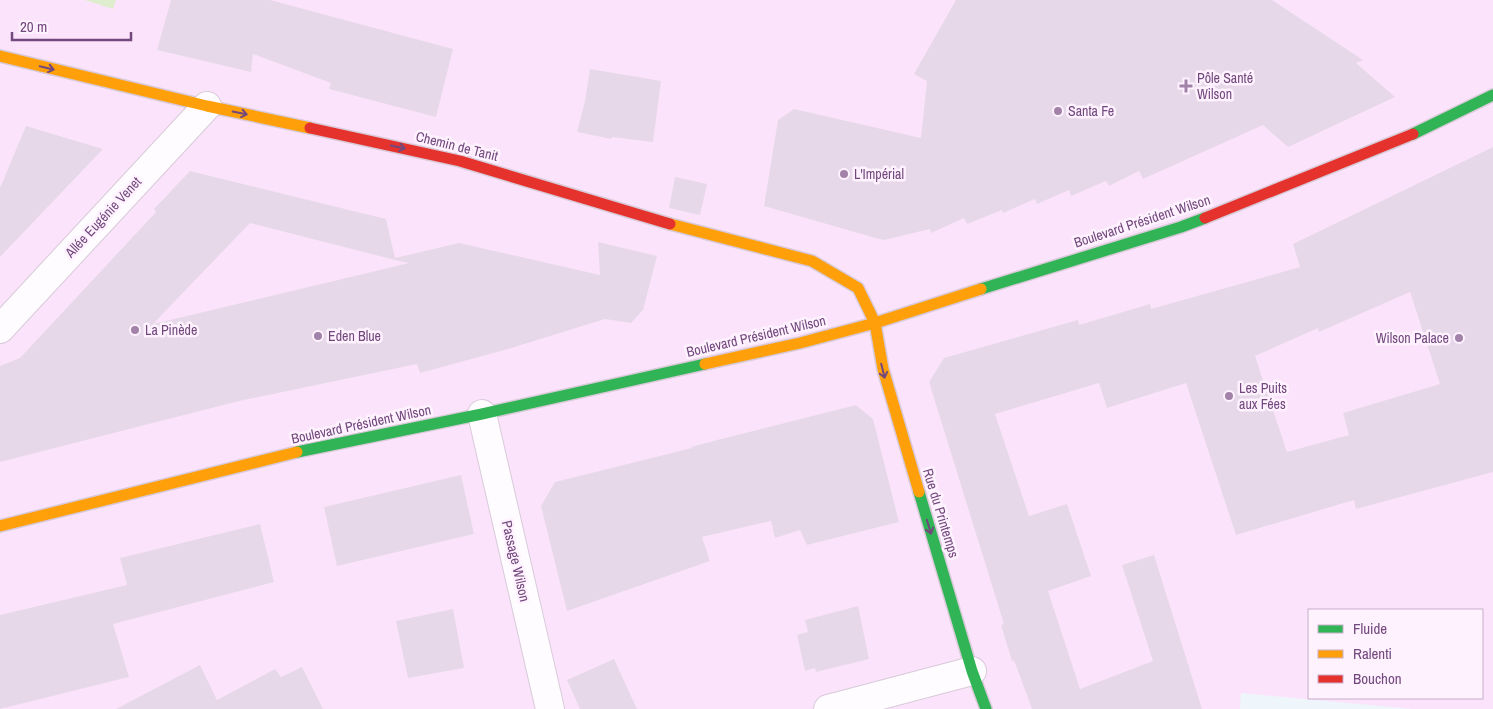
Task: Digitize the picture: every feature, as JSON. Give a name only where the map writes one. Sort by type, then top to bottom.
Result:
[{"type":"main road","name":"Chemin de Tanit","points":[[0,56],[207,106],[460,160],[686,229],[812,261],[858,288],[875,323]]},
{"type":"main road","name":"Boulevard Président Wilson","points":[[0,526],[274,457],[482,414],[800,343],[875,323],[1181,226],[1400,140],[1493,95]]},
{"type":"main road","name":"Rue du Printemps","points":[[875,323],[882,369],[972,671],[986,709]]},
{"type":"street","name":"Allée Eugénie Venet","points":[[0,329],[207,106]]},
{"type":"street","name":"Passage Wilson","points":[[482,414],[550,709]]},
{"type":"street","points":[[828,709],[972,671]]},
{"type":"shaded area","points":[[0,0],[1493,0],[1493,709],[0,709]]},
{"type":"shaded area","points":[[85,0],[116,0],[113,9]]},
{"type":"shaded area","points":[[1241,693],[1412,709],[1240,709]]},
{"type":"building","points":[[171,0],[270,0],[453,49],[436,117],[329,89],[331,83],[253,54],[251,72],[157,50]]},
{"type":"building","points":[[956,0],[1272,0],[1363,60],[1356,63],[1395,97],[1288,147],[1263,125],[1143,179],[1139,171],[1109,186],[1106,181],[1071,196],[1069,190],[1037,204],[1035,199],[1003,213],[1002,210],[967,224],[964,218],[931,233],[930,229],[884,240],[764,206],[778,120],[794,109],[921,138],[927,81],[914,74]]},
{"type":"building","points":[[590,69],[661,81],[653,142],[612,137],[611,139],[577,132],[585,101]]},
{"type":"building","points":[[26,126],[103,149],[0,257],[0,188]]},
{"type":"building","points":[[1493,147],[1493,472],[1356,509],[1354,500],[1236,535],[1186,383],[1107,408],[1099,383],[995,414],[1029,516],[1067,504],[1091,576],[1048,591],[1080,689],[1153,661],[1122,565],[1154,555],[1202,709],[1032,709],[1014,660],[1012,661],[1001,625],[1004,624],[929,382],[944,358],[1078,320],[1079,325],[1150,304],[1151,309],[1300,267],[1293,244]],"holes":[[[1410,292],[1440,384],[1343,413],[1349,435],[1287,452],[1255,356],[1318,328],[1319,332]]]},
{"type":"building","points":[[190,171],[386,219],[395,258],[459,243],[600,275],[598,242],[657,256],[643,310],[631,323],[605,319],[508,349],[420,373],[417,364],[239,401],[0,462],[0,366],[20,358],[156,212],[154,209]],"holes":[[[250,223],[409,263],[153,324]]]},
{"type":"building","points":[[675,177],[707,184],[700,215],[669,208]]},
{"type":"building","points":[[856,405],[873,419],[899,522],[807,545],[800,530],[775,538],[771,521],[702,537],[710,561],[567,611],[541,506],[555,482]]},
{"type":"building","points":[[461,475],[474,534],[337,566],[324,507]]},
{"type":"building","points":[[260,524],[274,582],[113,624],[129,677],[0,709],[0,615],[127,585],[120,558]]},
{"type":"building","points":[[858,606],[869,659],[816,672],[815,668],[805,671],[797,635],[808,632],[805,620]]},
{"type":"building","points":[[453,609],[464,668],[408,678],[396,621]]},
{"type":"building","points":[[614,659],[637,709],[580,709],[567,680]]},
{"type":"building","points":[[200,665],[217,700],[275,669],[281,677],[302,667],[323,709],[116,709]]},
{"type":"traffic: fast","points":[[1413,134],[1493,95]]},
{"type":"traffic: fast","points":[[981,289],[1205,218]]},
{"type":"traffic: fast","points":[[297,452],[482,414],[705,364]]},
{"type":"traffic: fast","points":[[919,492],[972,671],[986,709]]},
{"type":"traffic: slow","points":[[0,56],[207,106],[310,128]]},
{"type":"traffic: slow","points":[[670,224],[812,261],[858,288],[875,323],[883,369],[919,492]]},
{"type":"traffic: slow","points":[[705,364],[800,343],[875,323],[981,289]]},
{"type":"traffic: slow","points":[[0,526],[297,452]]},
{"type":"traffic: jam","points":[[310,128],[460,161],[670,224]]},
{"type":"traffic: jam","points":[[1205,218],[1413,134]]},
{"type":"place","name":"Pôle Santé Wilson","points":[[1186,86]]},
{"type":"place","name":"Santa Fe","points":[[1058,111]]},
{"type":"place","name":"L'Impérial","points":[[844,174]]},
{"type":"place","name":"La Pinède","points":[[135,330]]},
{"type":"place","name":"Eden Blue","points":[[318,336]]},
{"type":"place","name":"Wilson Palace","points":[[1459,338]]},
{"type":"place","name":"Les Puits aux Fées","points":[[1229,396]]}]
